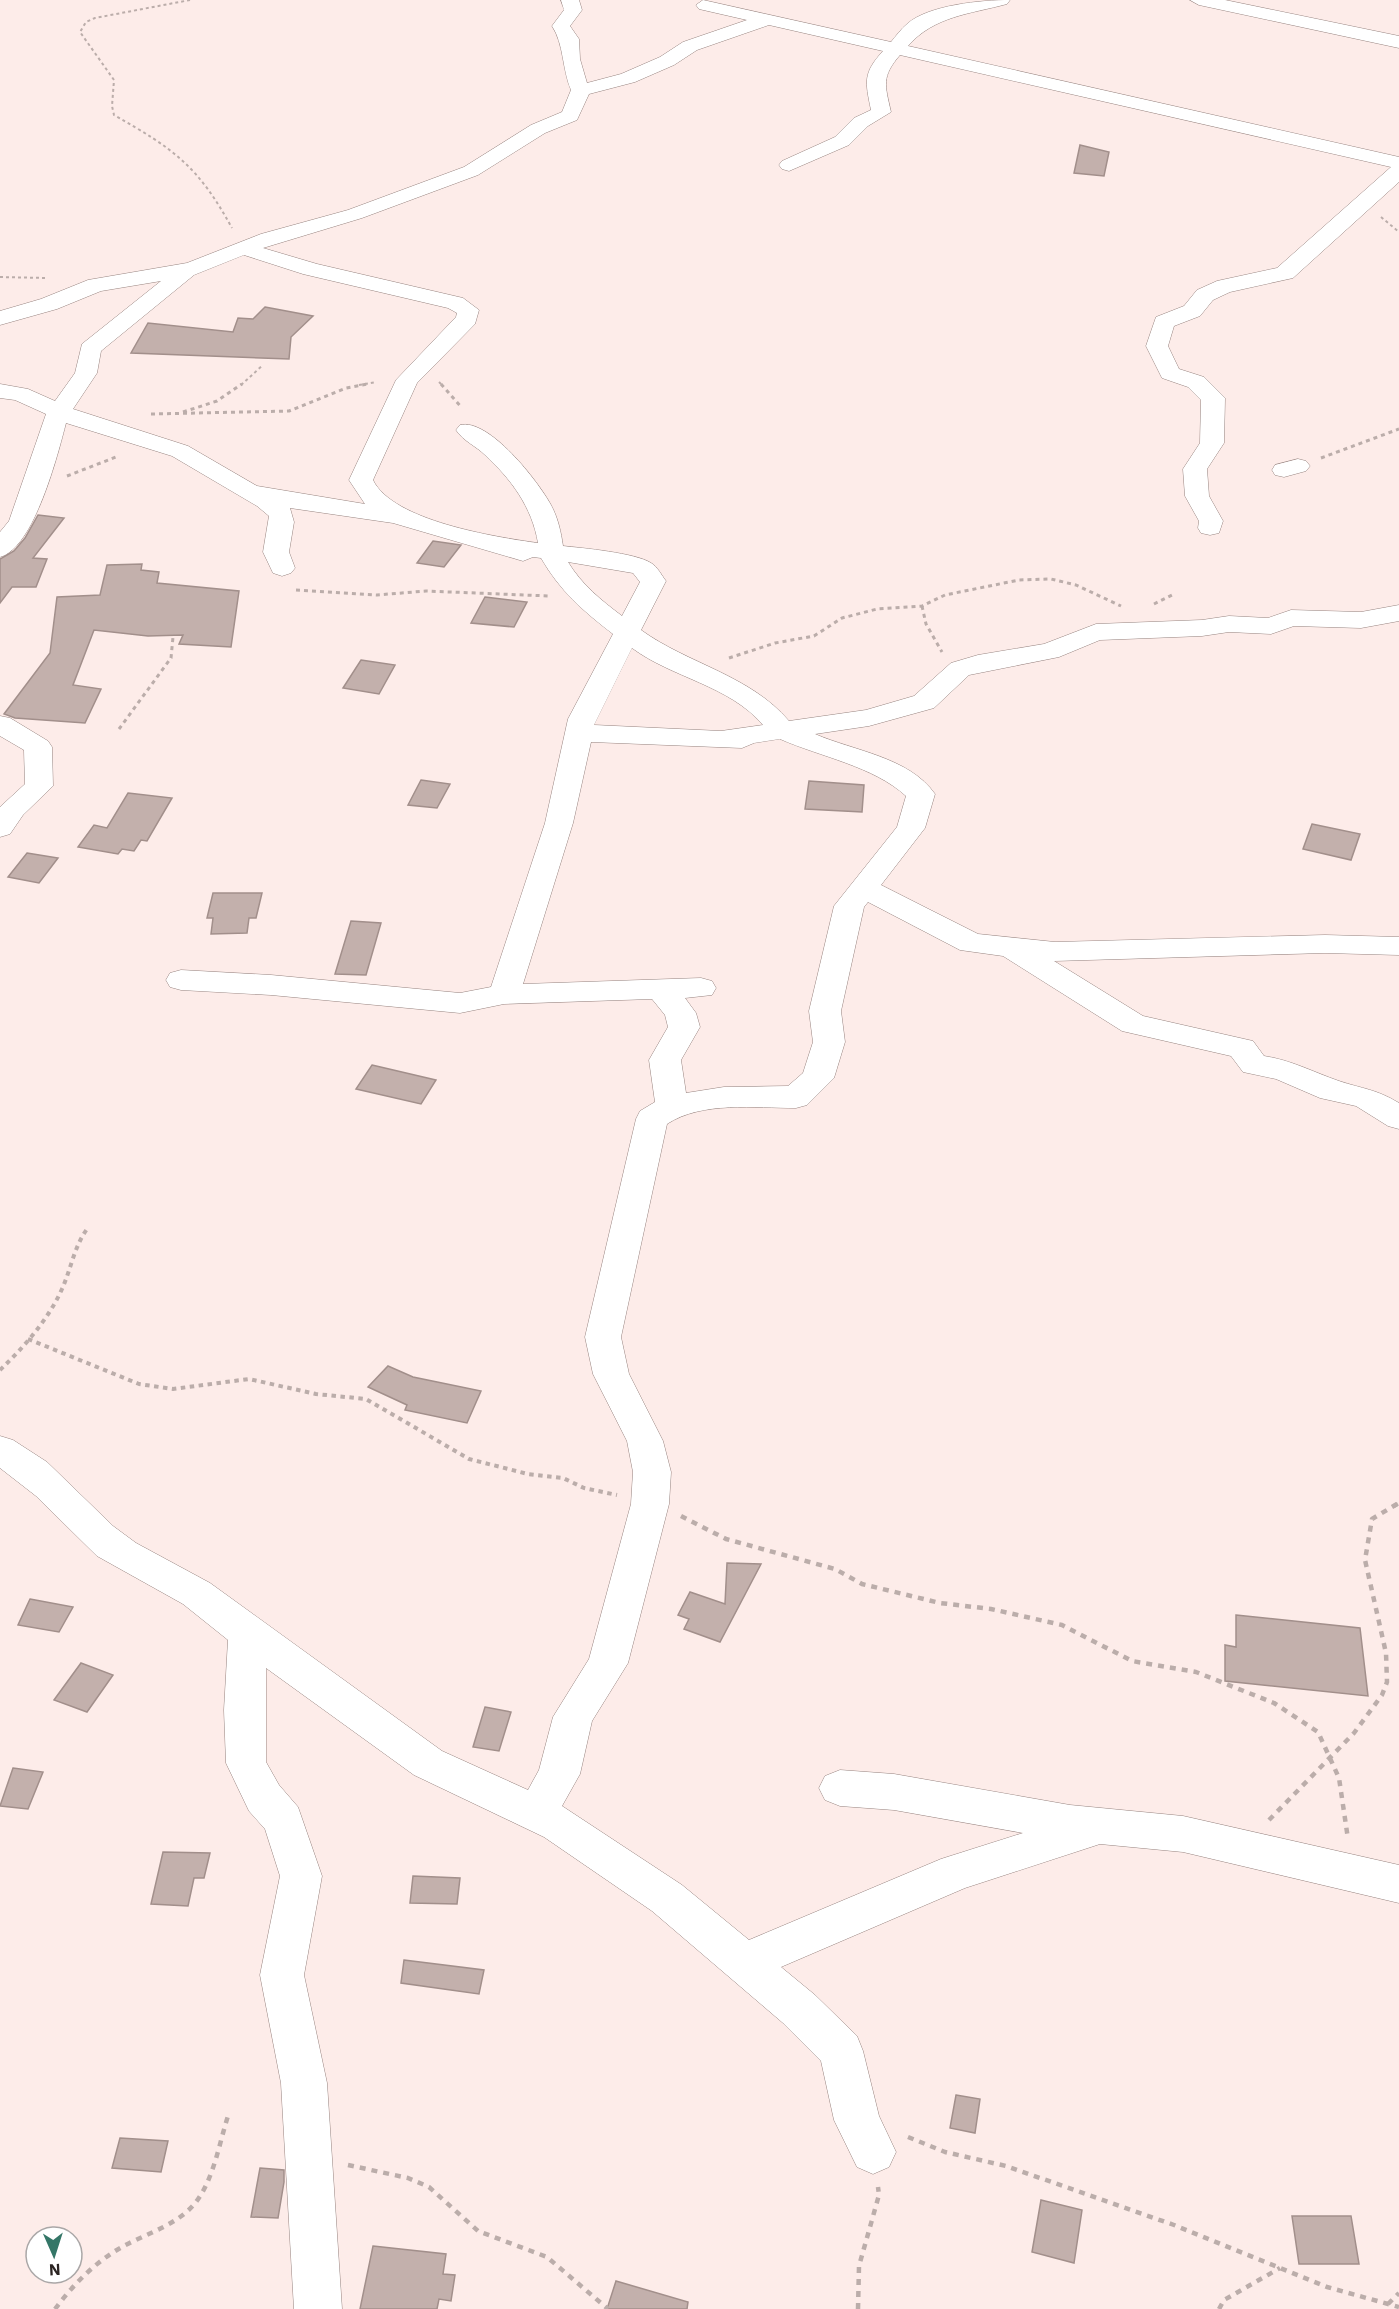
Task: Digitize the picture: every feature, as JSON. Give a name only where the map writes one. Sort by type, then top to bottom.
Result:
[{"type":"street","points":[[0,549],[21,522],[59,412],[86,373],[90,349],[141,305],[192,269],[242,248],[355,214],[471,171],[538,129],[570,116],[581,90],[572,70],[568,52],[570,39],[561,26],[573,10],[570,0]]},
{"type":"street","points":[[789,165],[842,141],[861,122],[881,112],[875,83],[876,74],[882,62],[921,21],[1001,0]]},
{"type":"street","points":[[1199,0],[1399,42]]},
{"type":"street","points":[[705,5],[1399,163]]},
{"type":"street","points":[[581,90],[628,78],[668,61],[690,46],[804,8]]},
{"type":"street","points":[[1210,528],[1211,521],[1197,496],[1195,469],[1212,443],[1213,398],[1196,382],[1170,373],[1157,346],[1164,322],[1192,311],[1205,295],[1225,286],[1262,280],[1285,273],[1399,171]]},
{"type":"street","points":[[242,248],[322,272],[446,300],[468,310],[467,319],[407,380],[361,480],[364,488],[379,505],[396,516]]},
{"type":"street","points":[[0,318],[49,304],[96,285],[192,269]]},
{"type":"street","points":[[0,392],[20,394],[59,412],[180,451],[250,491],[281,513],[282,522],[276,552],[286,579]]},
{"type":"street","points":[[468,430],[492,449],[528,488],[539,506],[548,530],[555,560],[566,580],[582,597],[649,648],[722,682],[765,710],[781,729],[839,753],[876,765],[903,778],[921,794],[911,828],[849,906],[830,998],[825,1011],[829,1042],[818,1078],[796,1097],[724,1098],[672,1107],[652,1119],[603,1337],[611,1374],[645,1441],[652,1472],[650,1503],[608,1663],[573,1717],[559,1774],[536,1813]]},
{"type":"street","points":[[250,491],[292,501],[396,516],[555,560],[606,558],[642,568],[653,581],[582,719],[581,733],[559,823],[504,994]]},
{"type":"street","points":[[720,739],[869,718],[924,702],[960,669],[978,663],[1033,656],[1096,632],[1202,628],[1229,624],[1271,626],[1291,618],[1361,620],[1399,613]]},
{"type":"street","points":[[0,724],[38,747],[39,786],[13,809],[0,828]]},
{"type":"street","points":[[581,733],[720,739],[839,753]]},
{"type":"street","points":[[864,889],[972,944],[1055,952],[1325,944],[1399,946]]},
{"type":"street","points":[[1008,947],[1133,1024],[1242,1048],[1254,1065],[1282,1069],[1331,1090],[1366,1098],[1399,1118]]},
{"type":"street","points":[[181,980],[271,985],[460,1003],[504,994],[701,988]]},
{"type":"street","points":[[661,990],[680,1013],[684,1027],[665,1060],[672,1107]]},
{"type":"street","points":[[0,1450],[39,1476],[80,1519],[123,1554],[184,1584],[428,1763],[559,1824],[667,1898],[799,2009],[841,2051],[858,2120],[873,2152]]},
{"type":"street","points":[[248,1633],[244,1710],[246,1763],[264,1798],[283,1820],[301,1876],[282,1975],[304,2083],[318,2309]]},
{"type":"street","points":[[840,1788],[894,1792],[1026,1817],[1183,1834],[1399,1884]]},
{"type":"street","points":[[744,1963],[956,1872],[1101,1826]]},
{"type":"path","points":[[190,0],[95,18],[86,22],[80,32],[114,81],[115,90],[111,105],[114,115],[171,148],[186,162],[219,204],[242,248]]},
{"type":"path","points":[[1393,225],[1399,226]]},
{"type":"path","points":[[151,414],[186,412],[210,405],[239,389],[263,365]]},
{"type":"path","points":[[140,414],[289,411],[346,388],[367,383],[407,380]]},
{"type":"path","points":[[1291,468],[1399,429]]},
{"type":"path","points":[[29,497],[55,480],[113,458],[149,440]]},
{"type":"path","points":[[286,579],[377,595],[426,591],[582,597]]},
{"type":"path","points":[[687,667],[745,654],[775,642],[814,636],[842,618],[877,609],[908,609],[922,606],[945,595],[1019,580],[1051,579],[1076,585],[1130,610]]},
{"type":"path","points":[[922,606],[926,624],[945,658],[948,678]]},
{"type":"path","points":[[119,729],[171,658],[173,637]]},
{"type":"path","points":[[0,1370],[28,1339],[62,1289],[78,1240],[87,1229]]},
{"type":"path","points":[[28,1339],[140,1384],[173,1389],[249,1379],[316,1394],[366,1399],[469,1459],[518,1472],[563,1478],[584,1488],[650,1503],[726,1539],[835,1569],[862,1584],[940,1603],[991,1609],[1062,1625],[1131,1661],[1196,1672],[1283,1709],[1318,1732],[1339,1778],[1353,1872]]},
{"type":"path","points":[[1240,1847],[1330,1759],[1369,1713],[1387,1683],[1385,1654],[1365,1558],[1372,1519],[1399,1503]]},
{"type":"path","points":[[55,2309],[71,2287],[119,2249],[174,2220],[196,2201],[209,2173],[228,2116]]},
{"type":"path","points":[[858,2309],[855,2290],[862,2246],[879,2195],[873,2152],[901,2134],[945,2152],[1006,2166],[1174,2224],[1327,2287],[1399,2307]]},
{"type":"path","points":[[308,2143],[354,2168],[408,2178],[429,2187],[478,2231],[547,2257],[608,2309]]},
{"type":"path","points":[[1219,2309],[1224,2300],[1280,2268]]},
{"type":"path","points":[[1388,2304],[1399,2293]]},
{"type":"building","points":[[1080,145],[1109,152],[1104,176],[1074,173]]},
{"type":"building","points":[[265,307],[313,316],[291,337],[289,359],[131,353],[148,323],[233,332],[238,318],[253,319]]},
{"type":"building","points":[[38,515],[64,518],[33,558],[47,559],[36,587],[12,587],[0,603],[0,559],[14,551],[25,538]]},
{"type":"building","points":[[433,541],[461,545],[444,567],[417,563]]},
{"type":"building","points":[[142,564],[141,570],[159,572],[157,583],[239,591],[231,647],[179,644],[183,635],[148,636],[94,630],[73,685],[101,689],[85,723],[15,718],[4,714],[50,653],[57,597],[100,595],[107,565]]},
{"type":"building","points":[[485,597],[527,602],[514,627],[471,623]]},
{"type":"building","points":[[361,660],[395,665],[379,694],[343,688]]},
{"type":"building","points":[[421,780],[450,784],[437,808],[408,805]]},
{"type":"building","points":[[809,781],[864,785],[862,812],[805,809]]},
{"type":"building","points":[[128,793],[172,798],[147,841],[141,840],[134,851],[122,849],[118,854],[78,847],[94,825],[107,828]]},
{"type":"building","points":[[1312,824],[1360,834],[1351,860],[1303,849]]},
{"type":"building","points":[[27,853],[58,858],[39,883],[8,877]]},
{"type":"building","points":[[213,893],[262,893],[256,918],[249,918],[247,933],[211,934],[213,918],[207,918]]},
{"type":"building","points":[[351,921],[381,923],[366,975],[335,974]]},
{"type":"building","points":[[372,1065],[436,1080],[421,1104],[356,1089]]},
{"type":"building","points":[[388,1366],[413,1377],[481,1391],[467,1423],[405,1410],[407,1405],[368,1387]]},
{"type":"building","points":[[727,1563],[761,1564],[720,1642],[684,1629],[689,1619],[678,1615],[690,1592],[725,1604]]},
{"type":"building","points":[[30,1599],[73,1607],[59,1632],[18,1625]]},
{"type":"building","points":[[1236,1615],[1360,1628],[1368,1696],[1225,1681],[1225,1645],[1236,1647]]},
{"type":"building","points":[[81,1663],[113,1675],[87,1712],[54,1700]]},
{"type":"building","points":[[485,1707],[511,1712],[499,1751],[473,1747]]},
{"type":"building","points":[[13,1768],[43,1772],[28,1809],[0,1806]]},
{"type":"building","points":[[163,1852],[210,1853],[204,1878],[194,1878],[188,1906],[151,1904]]},
{"type":"building","points":[[413,1876],[460,1878],[457,1904],[410,1903]]},
{"type":"building","points":[[404,1960],[484,1970],[479,1994],[401,1983]]},
{"type":"building","points":[[956,2095],[980,2099],[975,2133],[950,2128]]},
{"type":"building","points":[[120,2138],[168,2141],[161,2172],[112,2168]]},
{"type":"building","points":[[260,2168],[284,2170],[278,2218],[251,2217]]},
{"type":"building","points":[[1041,2200],[1082,2210],[1074,2263],[1032,2252]]},
{"type":"building","points":[[1292,2216],[1351,2216],[1359,2264],[1299,2264]]},
{"type":"building","points":[[373,2246],[446,2254],[443,2274],[455,2275],[451,2301],[439,2299],[437,2309],[360,2309]]},
{"type":"building","points":[[616,2281],[688,2302],[687,2309],[607,2309]]}]
